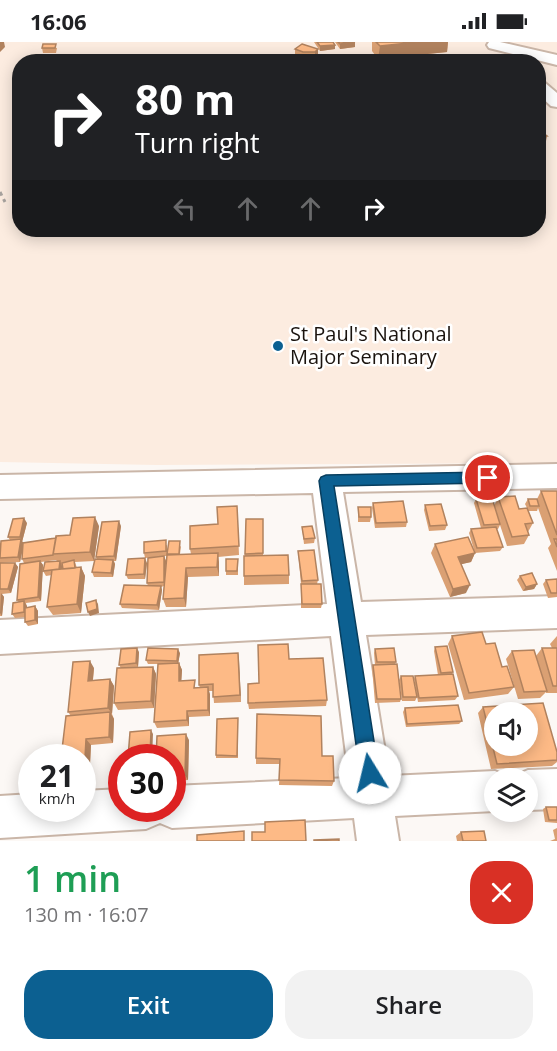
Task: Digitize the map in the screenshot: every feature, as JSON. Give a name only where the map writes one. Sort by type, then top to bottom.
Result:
[{"type":"street","points":[[493,44],[533,54]]},
{"type":"street","points":[[0,487],[557,476]]},
{"type":"street","points":[[326,481],[378,841]]},
{"type":"street","points":[[0,637],[347,619],[557,612]]},
{"type":"street","points":[[538,790],[557,789]]},
{"type":"street","points":[[186,806],[373,795],[484,791]]},
{"type":"street","points":[[0,817],[108,810]]},
{"type":"path","points":[[0,192],[5,201]]},
{"type":"shaded area","name":"St Paul's National Major Seminary","points":[[0,42],[557,42],[557,463],[157,465],[0,462]]},
{"type":"building","points":[[317,42],[333,42],[335,45],[320,46]]},
{"type":"building","points":[[376,42],[418,42],[380,46]]},
{"type":"building","points":[[43,44],[56,44],[55,48],[42,48]]},
{"type":"building","points":[[302,44],[318,49],[315,52],[303,52],[295,49]]},
{"type":"building","points":[[541,491],[557,491],[557,535]]},
{"type":"building","points":[[515,496],[519,509],[527,508],[533,523],[525,524],[529,535],[512,537],[498,497]]},
{"type":"building","points":[[492,498],[500,524],[484,525],[476,499]]},
{"type":"building","points":[[528,499],[537,499],[539,506],[530,506]]},
{"type":"building","points":[[403,501],[407,522],[376,523],[373,503]]},
{"type":"building","points":[[441,504],[447,525],[430,526],[425,505]]},
{"type":"building","points":[[237,506],[239,546],[190,549],[190,526],[218,524],[217,507]]},
{"type":"building","points":[[358,507],[371,507],[371,517],[359,517]]},
{"type":"building","points":[[95,517],[90,552],[53,554],[56,536],[70,535],[73,518]]},
{"type":"building","points":[[24,518],[20,537],[8,537],[13,519]]},
{"type":"building","points":[[246,519],[263,519],[263,553],[245,554]]},
{"type":"building","points":[[119,521],[114,556],[96,557],[102,522]]},
{"type":"building","points":[[312,526],[315,538],[304,539],[302,527]]},
{"type":"building","points":[[496,527],[503,547],[477,548],[471,529]]},
{"type":"building","points":[[468,537],[475,553],[458,557],[470,585],[453,589],[435,544]]},
{"type":"building","points":[[56,538],[53,555],[22,559],[23,543]]},
{"type":"building","points":[[21,539],[18,557],[0,558],[1,541]]},
{"type":"building","points":[[166,540],[166,551],[144,553],[144,542]]},
{"type":"building","points":[[169,541],[180,541],[179,554],[167,554]]},
{"type":"building","points":[[314,550],[318,580],[302,581],[298,551]]},
{"type":"building","points":[[218,553],[217,567],[186,568],[184,598],[163,599],[167,555]]},
{"type":"building","points":[[288,555],[289,575],[244,576],[244,556]]},
{"type":"building","points":[[164,556],[164,582],[147,583],[148,558]]},
{"type":"building","points":[[145,558],[144,574],[126,575],[128,559]]},
{"type":"building","points":[[95,559],[113,560],[111,573],[92,572]]},
{"type":"building","points":[[226,559],[238,559],[237,571],[226,571]]},
{"type":"building","points":[[74,560],[75,568],[63,569],[62,563]]},
{"type":"building","points":[[40,561],[38,597],[17,600],[20,564]]},
{"type":"building","points":[[60,561],[59,569],[43,571],[45,562]]},
{"type":"building","points":[[0,563],[15,563],[8,589],[0,589]]},
{"type":"building","points":[[81,567],[77,604],[47,607],[52,570]]},
{"type":"building","points":[[532,573],[537,584],[526,587],[520,576]]},
{"type":"building","points":[[557,579],[557,593],[551,593],[546,580]]},
{"type":"building","points":[[301,584],[321,584],[322,604],[302,604]]},
{"type":"building","points":[[124,585],[161,586],[157,605],[120,604]]},
{"type":"building","points":[[96,600],[97,609],[88,612],[86,603]]},
{"type":"building","points":[[24,601],[24,612],[12,614],[13,603]]},
{"type":"building","points":[[35,606],[35,620],[25,622],[25,608]]},
{"type":"building","points":[[482,632],[486,644],[495,643],[502,667],[507,666],[514,687],[469,693],[452,636]]},
{"type":"building","points":[[288,644],[289,659],[323,658],[327,700],[248,703],[248,684],[259,683],[258,645]]},
{"type":"building","points":[[447,646],[453,672],[441,673],[435,647]]},
{"type":"building","points":[[137,648],[136,663],[119,665],[121,649]]},
{"type":"building","points":[[148,648],[178,649],[177,661],[146,660]]},
{"type":"building","points":[[394,648],[396,662],[377,662],[375,649]]},
{"type":"building","points":[[542,648],[557,648],[557,686],[553,686]]},
{"type":"building","points":[[534,650],[547,691],[524,692],[512,651]]},
{"type":"building","points":[[238,653],[240,695],[213,697],[213,684],[199,685],[199,655]]},
{"type":"building","points":[[90,661],[88,681],[110,679],[108,708],[68,712],[73,662]]},
{"type":"building","points":[[179,663],[179,681],[195,680],[194,688],[208,687],[208,710],[187,711],[187,720],[154,722],[158,664]]},
{"type":"building","points":[[397,664],[401,699],[377,699],[373,665]]},
{"type":"building","points":[[153,667],[151,701],[114,703],[117,668]]},
{"type":"building","points":[[453,674],[458,696],[419,698],[415,676]]},
{"type":"building","points":[[401,676],[413,676],[417,697],[403,697]]},
{"type":"building","points":[[538,703],[543,703],[557,752],[557,760],[497,764],[495,756],[538,756]]},
{"type":"building","points":[[458,705],[462,721],[407,724],[405,708]]},
{"type":"building","points":[[110,712],[109,737],[86,739],[86,744],[63,744],[66,716]]},
{"type":"building","points":[[257,714],[321,716],[322,756],[333,756],[334,781],[279,780],[280,759],[256,758]]},
{"type":"building","points":[[238,718],[237,756],[216,755],[217,719]]},
{"type":"building","points":[[151,730],[150,744],[129,744],[130,732]]},
{"type":"building","points":[[186,734],[186,744],[157,744],[157,736]]},
{"type":"building","points":[[546,807],[557,807],[557,820],[549,820]]},
{"type":"building","points":[[305,820],[306,841],[252,841],[252,832],[265,832],[265,822]]},
{"type":"building","points":[[244,831],[244,841],[197,841],[197,835]]},
{"type":"building","points":[[484,831],[486,841],[463,841],[461,832]]},
{"type":"building","points":[[339,839],[339,841],[314,841],[314,840]]},
{"type":"place","name":"St Paul's National Major Seminary","points":[[278,346]]},
{"type":"route","points":[[370,773],[326,481],[488,478]]}]
